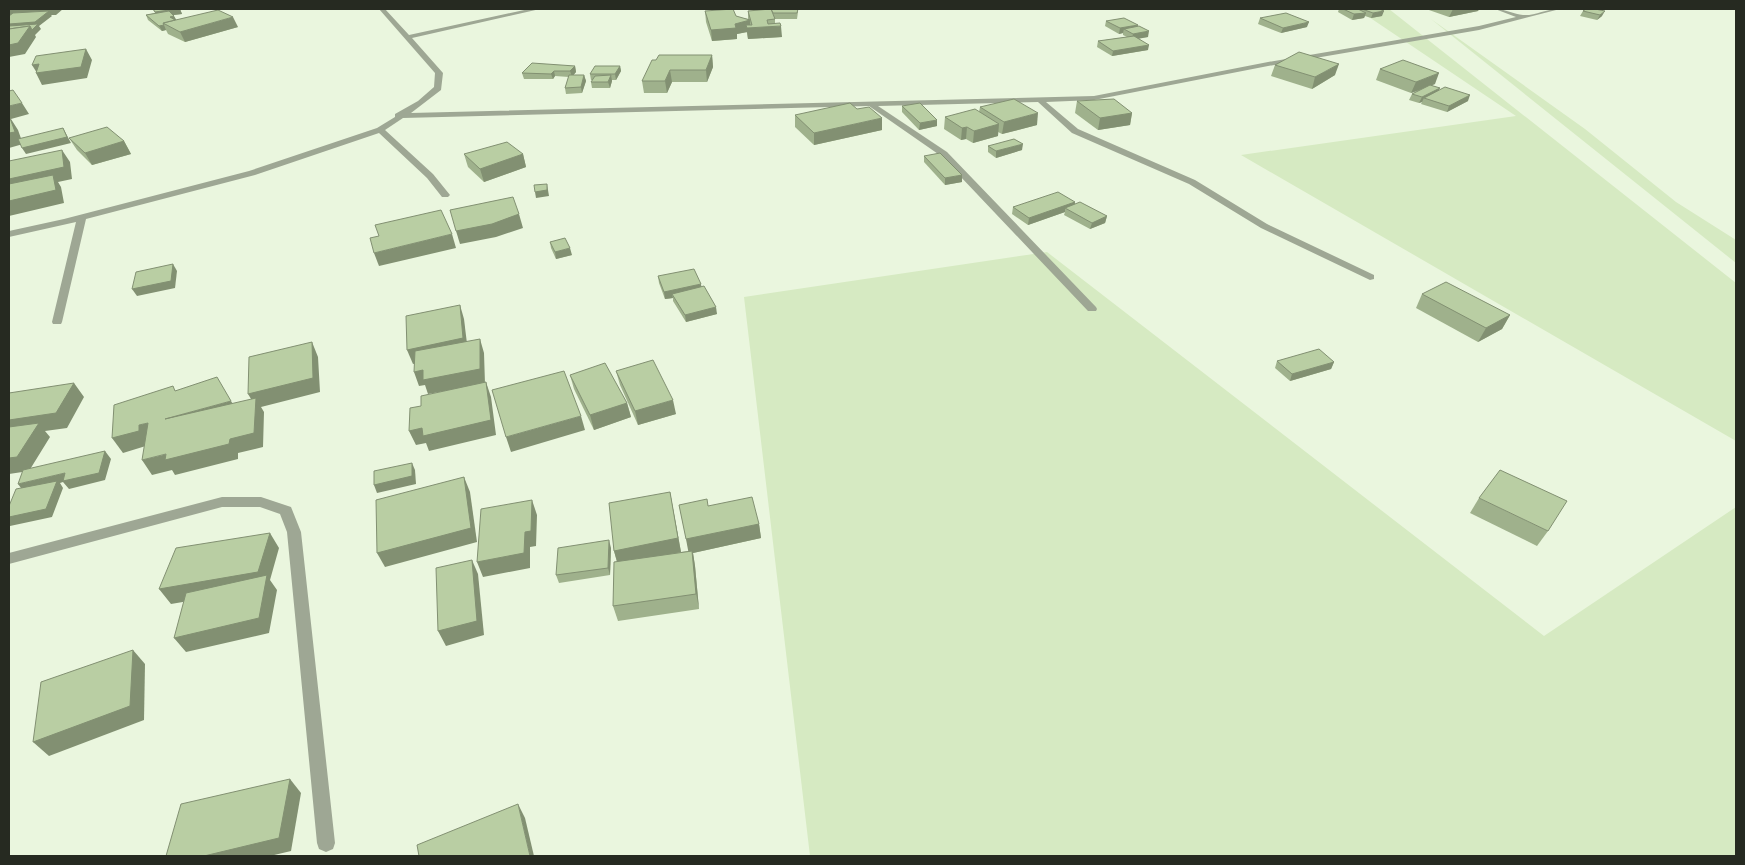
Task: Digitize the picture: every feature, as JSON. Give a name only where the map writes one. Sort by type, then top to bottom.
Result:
[{"type":"street","points":[[9,234],[252,173],[380,130],[398,116],[421,103],[438,88],[439,73],[382,9]]},
{"type":"street","points":[[408,38],[536,9]]},
{"type":"street","points":[[1498,9],[1523,17]]},
{"type":"street","points":[[398,116],[1094,98],[1268,64],[1479,28],[1557,9]]},
{"type":"street","points":[[1039,99],[1075,131],[1192,182],[1264,226],[1370,277]]},
{"type":"street","points":[[872,104],[944,154],[1092,309]]},
{"type":"street","points":[[380,130],[430,176],[445,195]]},
{"type":"street","points":[[58,322],[82,217]]},
{"type":"street","points":[[9,559],[222,502],[261,502],[286,511],[294,532],[326,843]]},
{"type":"green space","points":[[1357,9],[1389,9],[1736,283],[1736,441],[1241,155],[1516,116]]},
{"type":"green space","points":[[1431,19],[1585,129],[1676,202],[1736,240],[1736,263]]},
{"type":"green space","points":[[1047,252],[1544,636],[1736,507],[1736,856],[810,856],[744,297]]},
{"type":"building","points":[[153,9],[176,9],[155,12]]},
{"type":"building","points":[[733,9],[736,16],[750,20],[735,24],[736,28],[711,30],[705,11]]},
{"type":"building","points":[[771,9],[798,9],[797,13],[773,13]]},
{"type":"building","points":[[771,9],[775,19],[767,20],[768,24],[780,23],[781,26],[747,28],[746,25],[752,25],[748,11]]},
{"type":"building","points":[[1343,9],[1358,9],[1366,13],[1354,14]]},
{"type":"building","points":[[1362,9],[1379,9],[1384,11],[1373,13]]},
{"type":"building","points":[[1586,9],[1605,11],[1600,15],[1583,11]]},
{"type":"building","points":[[218,10],[233,17],[180,32],[163,23]]},
{"type":"building","points":[[49,11],[35,22],[9,24],[9,16],[13,13]]},
{"type":"building","points":[[169,11],[174,16],[170,17],[175,20],[159,26],[146,15]]},
{"type":"building","points":[[1286,13],[1309,22],[1283,28],[1260,18]]},
{"type":"building","points":[[1124,18],[1138,25],[1120,28],[1106,21]]},
{"type":"building","points":[[38,24],[32,30],[30,26],[9,29],[9,26]]},
{"type":"building","points":[[30,26],[18,43],[9,45],[9,29]]},
{"type":"building","points":[[1139,26],[1149,31],[1133,34],[1124,29]]},
{"type":"building","points":[[1134,36],[1149,45],[1113,51],[1098,41]]},
{"type":"building","points":[[86,49],[81,67],[36,73],[39,64],[32,65],[36,56]]},
{"type":"building","points":[[1299,52],[1339,64],[1315,77],[1275,65]]},
{"type":"building","points":[[659,55],[712,55],[706,70],[670,70],[665,81],[642,81],[652,60],[656,60]]},
{"type":"building","points":[[1403,60],[1439,73],[1416,82],[1380,69]]},
{"type":"building","points":[[532,63],[575,66],[570,71],[554,71],[551,74],[522,73]]},
{"type":"building","points":[[595,66],[620,66],[615,74],[590,74]]},
{"type":"building","points":[[569,75],[584,75],[581,87],[565,88]]},
{"type":"building","points":[[611,75],[608,82],[591,82],[595,76]]},
{"type":"building","points":[[1430,85],[1440,88],[1422,97],[1412,94]]},
{"type":"building","points":[[1445,87],[1470,95],[1449,106],[1424,98]]},
{"type":"building","points":[[13,90],[22,103],[9,106],[9,91]]},
{"type":"building","points":[[1014,99],[1038,113],[1004,122],[980,107]]},
{"type":"building","points":[[1114,99],[1132,113],[1100,118],[1077,101]]},
{"type":"building","points":[[850,103],[857,109],[869,107],[882,118],[814,133],[795,115]]},
{"type":"building","points":[[920,103],[937,120],[920,123],[902,106]]},
{"type":"building","points":[[975,109],[999,124],[974,131],[967,127],[962,128],[945,117]]},
{"type":"building","points":[[9,119],[15,132],[9,133]]},
{"type":"building","points":[[107,127],[124,141],[85,153],[69,138]]},
{"type":"building","points":[[63,128],[67,137],[22,148],[18,139]]},
{"type":"building","points":[[1014,139],[1023,144],[996,151],[988,146]]},
{"type":"building","points":[[507,142],[523,154],[480,169],[464,154]]},
{"type":"building","points":[[62,150],[64,167],[9,179],[9,161]]},
{"type":"building","points":[[940,153],[962,175],[945,178],[924,156]]},
{"type":"building","points":[[53,175],[56,190],[9,201],[9,184]]},
{"type":"building","points":[[547,184],[547,190],[535,192],[534,185]]},
{"type":"building","points":[[1058,192],[1075,202],[1029,218],[1013,207]]},
{"type":"building","points":[[513,197],[519,214],[492,224],[456,231],[450,210]]},
{"type":"building","points":[[1080,202],[1107,216],[1092,223],[1065,208]]},
{"type":"building","points":[[441,210],[452,234],[374,253],[370,238],[379,236],[375,225]]},
{"type":"building","points":[[565,238],[570,248],[555,252],[550,242]]},
{"type":"building","points":[[173,264],[171,281],[132,289],[136,272]]},
{"type":"building","points":[[694,269],[701,284],[664,292],[658,276]]},
{"type":"building","points":[[1446,282],[1510,315],[1486,328],[1422,294]]},
{"type":"building","points":[[704,286],[716,307],[685,315],[672,294]]},
{"type":"building","points":[[460,305],[463,338],[407,350],[406,316]]},
{"type":"building","points":[[480,339],[480,369],[423,380],[423,370],[414,372],[415,351]]},
{"type":"building","points":[[312,342],[313,378],[248,394],[249,357]]},
{"type":"building","points":[[1319,349],[1334,362],[1292,374],[1277,361]]},
{"type":"building","points":[[653,360],[673,400],[635,411],[616,371]]},
{"type":"building","points":[[605,363],[627,403],[590,415],[570,375]]},
{"type":"building","points":[[564,371],[581,416],[506,437],[492,390]]},
{"type":"building","points":[[217,377],[231,401],[165,419],[256,398],[254,433],[230,439],[229,444],[165,460],[166,454],[142,460],[148,423],[139,425],[139,431],[112,438],[114,405],[173,386],[175,391]]},
{"type":"building","points":[[486,382],[491,420],[423,436],[422,428],[409,431],[410,408],[421,406],[421,396]]},
{"type":"building","points":[[74,383],[56,413],[9,420],[9,393]]},
{"type":"building","points":[[39,423],[17,457],[9,458],[9,427]]},
{"type":"building","points":[[105,451],[99,473],[63,481],[65,473],[18,484],[23,470]]},
{"type":"building","points":[[412,463],[412,476],[374,485],[374,471]]},
{"type":"building","points":[[1500,470],[1567,501],[1548,531],[1479,498]]},
{"type":"building","points":[[464,477],[471,528],[377,553],[376,500]]},
{"type":"building","points":[[57,481],[46,509],[9,517],[9,506],[16,489]]},
{"type":"building","points":[[670,492],[678,538],[614,551],[609,503]]},
{"type":"building","points":[[752,497],[759,524],[686,539],[679,505],[707,499],[708,506]]},
{"type":"building","points":[[532,500],[531,531],[525,532],[524,553],[477,562],[481,509]]},
{"type":"building","points":[[270,533],[258,572],[159,589],[176,548]]},
{"type":"building","points":[[609,540],[608,568],[556,575],[558,548]]},
{"type":"building","points":[[692,551],[696,594],[613,606],[614,562]]},
{"type":"building","points":[[472,560],[477,621],[438,631],[436,568]]},
{"type":"building","points":[[267,575],[259,618],[174,638],[186,593]]},
{"type":"building","points":[[133,650],[130,706],[33,742],[41,682]]},
{"type":"building","points":[[290,779],[279,838],[204,856],[166,856],[181,804]]},
{"type":"building","points":[[518,804],[530,856],[419,856],[417,845]]}]
